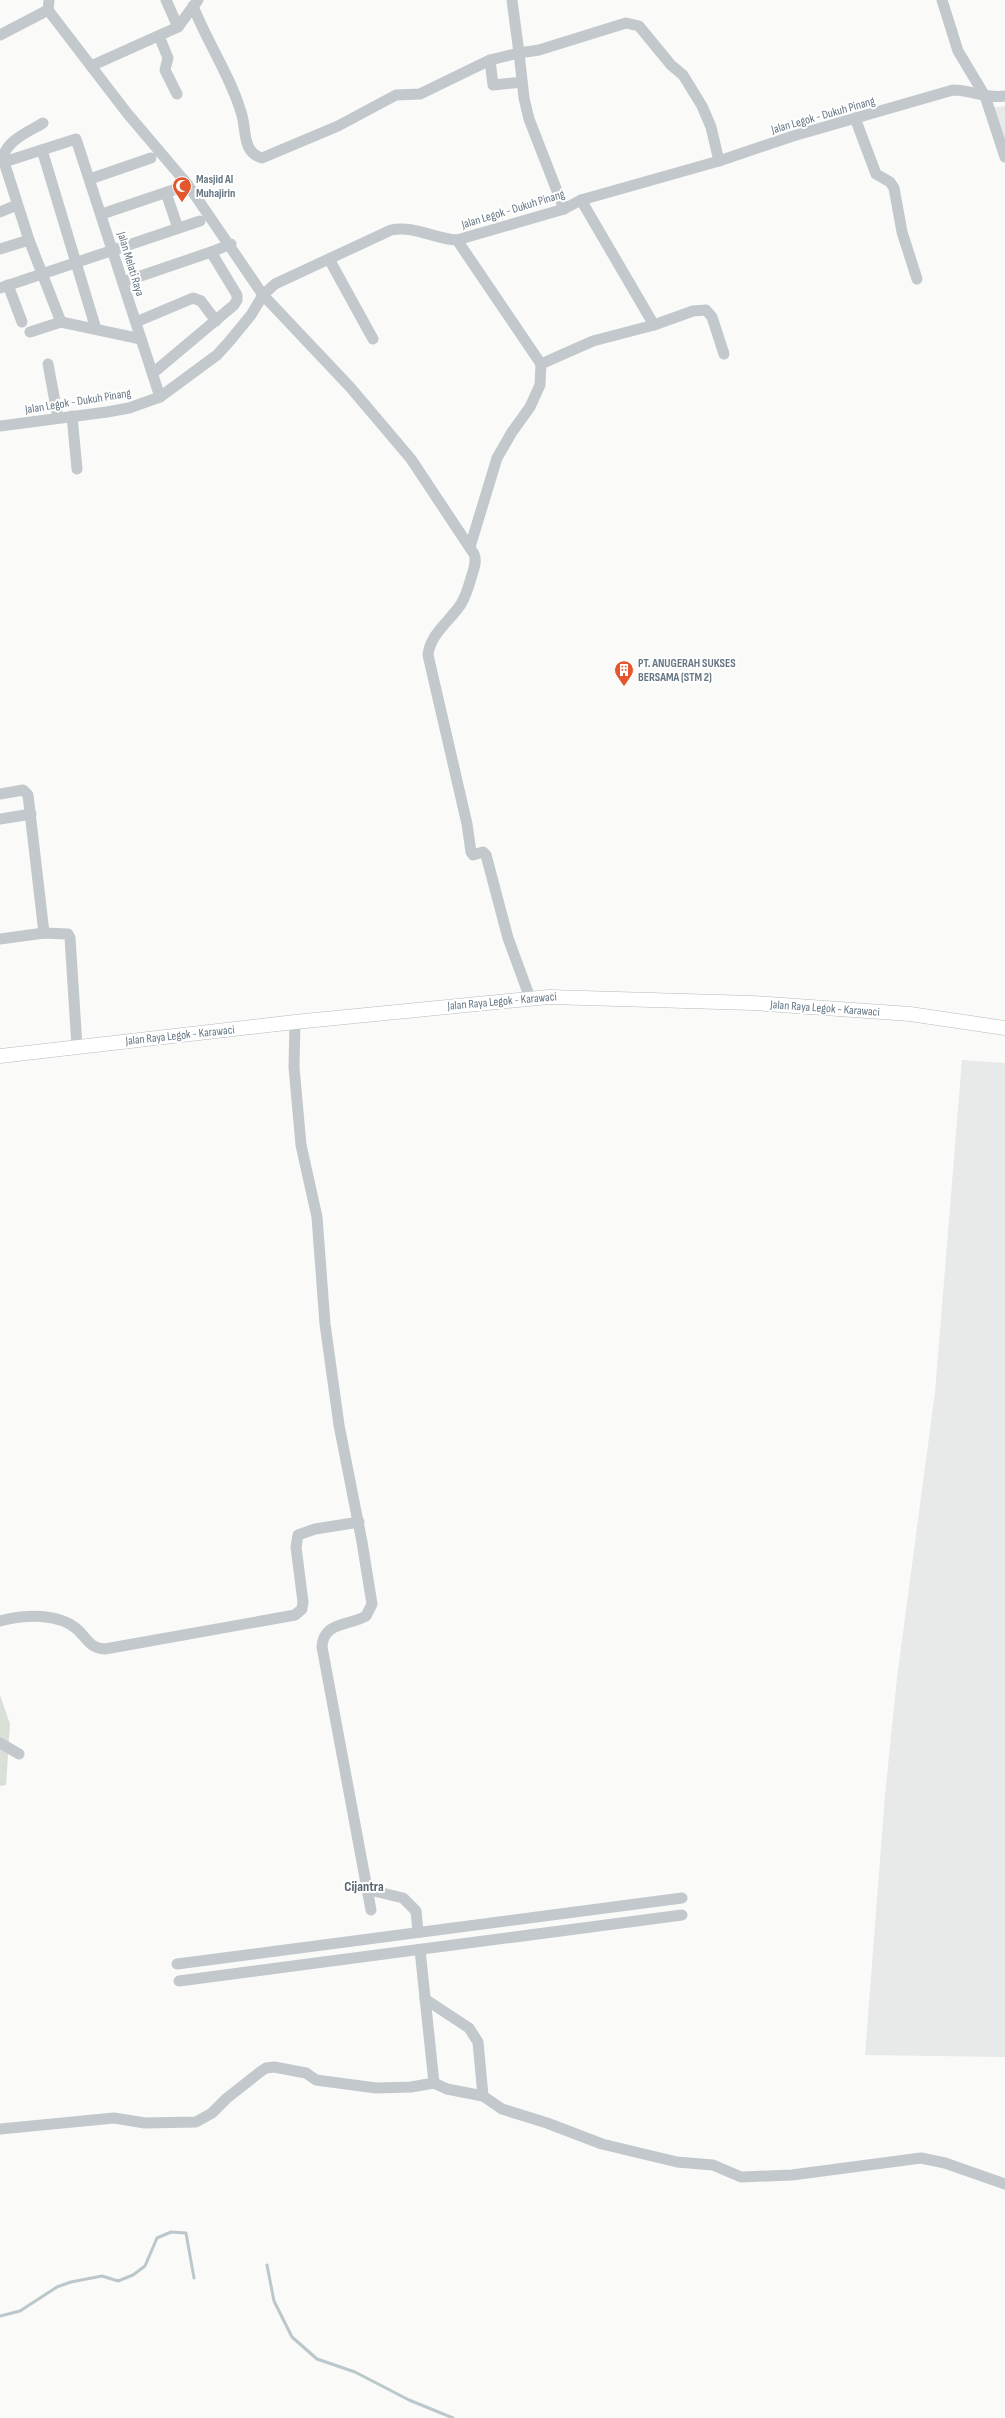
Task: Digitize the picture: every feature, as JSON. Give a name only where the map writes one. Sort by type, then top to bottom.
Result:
[{"type":"main road","name":"Jalan Raya Legok - Karawaci","points":[[0,1056],[295,1022],[530,998],[578,996],[753,1003],[910,1014],[1005,1028]]},
{"type":"street","points":[[166,0],[178,27]]},
{"type":"street","points":[[512,0],[522,82],[529,119],[564,209]]},
{"type":"street","points":[[942,0],[958,51],[985,96],[1005,157]]},
{"type":"street","points":[[91,66],[178,27],[196,3]]},
{"type":"street","points":[[196,3],[240,107],[247,147],[253,154],[262,158],[338,126],[396,95],[420,94],[490,60],[539,50],[626,23],[639,26],[671,65],[683,75],[702,106],[711,127],[719,161]]},
{"type":"street","points":[[0,35],[48,5],[91,66],[127,113],[188,185],[231,244],[263,295],[350,387],[411,459],[470,547],[476,558],[469,586],[462,603],[434,637],[429,646],[428,654],[467,824],[471,852],[474,855],[483,852],[486,855],[508,938],[530,998]]},
{"type":"street","points":[[159,36],[168,58],[165,70],[177,94]]},
{"type":"street","points":[[490,60],[493,85],[522,82]]},
{"type":"street","name":"Jalan Legok - Dukuh Pinang","points":[[0,426],[129,408],[160,397],[228,344],[251,315],[263,295],[289,276],[370,239],[401,228],[423,232],[446,240],[457,240],[564,209],[582,200],[719,161],[793,136],[953,90],[964,90],[985,96],[1005,96]]},
{"type":"street","points":[[855,118],[876,174],[890,182],[894,188],[902,232],[917,279]]},
{"type":"street","points":[[43,123],[6,146],[2,153],[2,161],[29,240],[61,322]]},
{"type":"street","name":"Jalan Melati Raya","points":[[42,150],[76,139],[102,214],[160,397]]},
{"type":"street","points":[[2,161],[42,150],[96,329]]},
{"type":"street","points":[[90,179],[151,158]]},
{"type":"street","points":[[102,214],[171,191],[178,228]]},
{"type":"street","points":[[582,200],[654,325]]},
{"type":"street","points":[[0,212],[17,206]]},
{"type":"street","points":[[22,322],[4,286],[200,221]]},
{"type":"street","points":[[0,249],[29,240]]},
{"type":"street","points":[[457,240],[541,364],[540,385],[530,407],[512,432],[498,458],[470,547]]},
{"type":"street","points":[[123,282],[231,244]]},
{"type":"street","points":[[153,373],[234,305],[238,297],[211,252]]},
{"type":"street","points":[[329,258],[373,339]]},
{"type":"street","points":[[136,322],[193,298],[201,301],[216,321]]},
{"type":"street","points":[[541,364],[593,341],[654,325],[693,311],[706,310],[712,317],[724,354]]},
{"type":"street","points":[[30,332],[61,322],[141,339]]},
{"type":"street","points":[[48,364],[58,418]]},
{"type":"street","points":[[72,416],[77,469]]},
{"type":"street","points":[[0,794],[26,791],[28,795],[44,934]]},
{"type":"street","points":[[0,819],[31,814]]},
{"type":"street","points":[[0,939],[44,934],[68,934],[70,938],[77,1046]]},
{"type":"street","points":[[295,1022],[294,1067],[301,1145],[317,1218],[325,1324],[336,1401],[372,1604],[371,1610],[366,1616],[356,1622],[335,1626],[322,1637],[322,1647],[371,1910]]},
{"type":"street","points":[[0,1621],[21,1616],[40,1615],[72,1626],[91,1646],[105,1649],[295,1615],[302,1609],[304,1602],[296,1547],[298,1535],[315,1529],[358,1522]]},
{"type":"street","points":[[0,1743],[19,1754]]},
{"type":"street","points":[[365,1883],[374,1892],[403,1898],[416,1911],[418,1932]]},
{"type":"street","points":[[177,1964],[682,1898]]},
{"type":"street","points":[[179,1981],[682,1915]]},
{"type":"street","points":[[487,1924],[489,1940]]},
{"type":"street","points":[[307,1947],[310,1964]]},
{"type":"street","points":[[420,1950],[434,2083]]},
{"type":"street","points":[[425,1999],[469,2028],[478,2042],[482,2096]]},
{"type":"street","points":[[0,2129],[114,2118],[145,2123],[196,2122],[212,2113],[227,2098],[260,2072],[266,2068],[274,2067],[306,2073],[316,2080],[376,2088],[411,2087],[434,2083],[447,2089],[482,2096],[502,2109],[602,2144],[677,2162],[713,2165],[741,2177],[792,2175],[921,2158],[945,2163],[1005,2184]]},
{"type":"shaded area","points":[[1005,106],[1005,149],[991,108]]},
{"type":"shaded area","points":[[962,1060],[1005,1063],[1005,2057],[865,2055],[885,1795],[897,1678],[935,1392]]},
{"type":"shaded area","points":[[0,1695],[10,1724],[6,1785],[0,1786]]},
{"type":"waterway","points":[[0,2316],[20,2311],[57,2287],[71,2282],[102,2276],[118,2281],[133,2275],[145,2266],[157,2238],[171,2232],[186,2233],[194,2278]]},
{"type":"waterway","points":[[267,2265],[274,2301],[292,2337],[317,2359],[355,2372],[409,2400],[453,2418]]},
{"type":"place","name":"Masjid Al Muhajirin","points":[[182,203]]},
{"type":"place","name":"PT. ANUGERAH SUKSES BERSAMA (STM 2)","points":[[624,687]]},
{"type":"district","name":"Cijantra","points":[[364,1886]]}]
